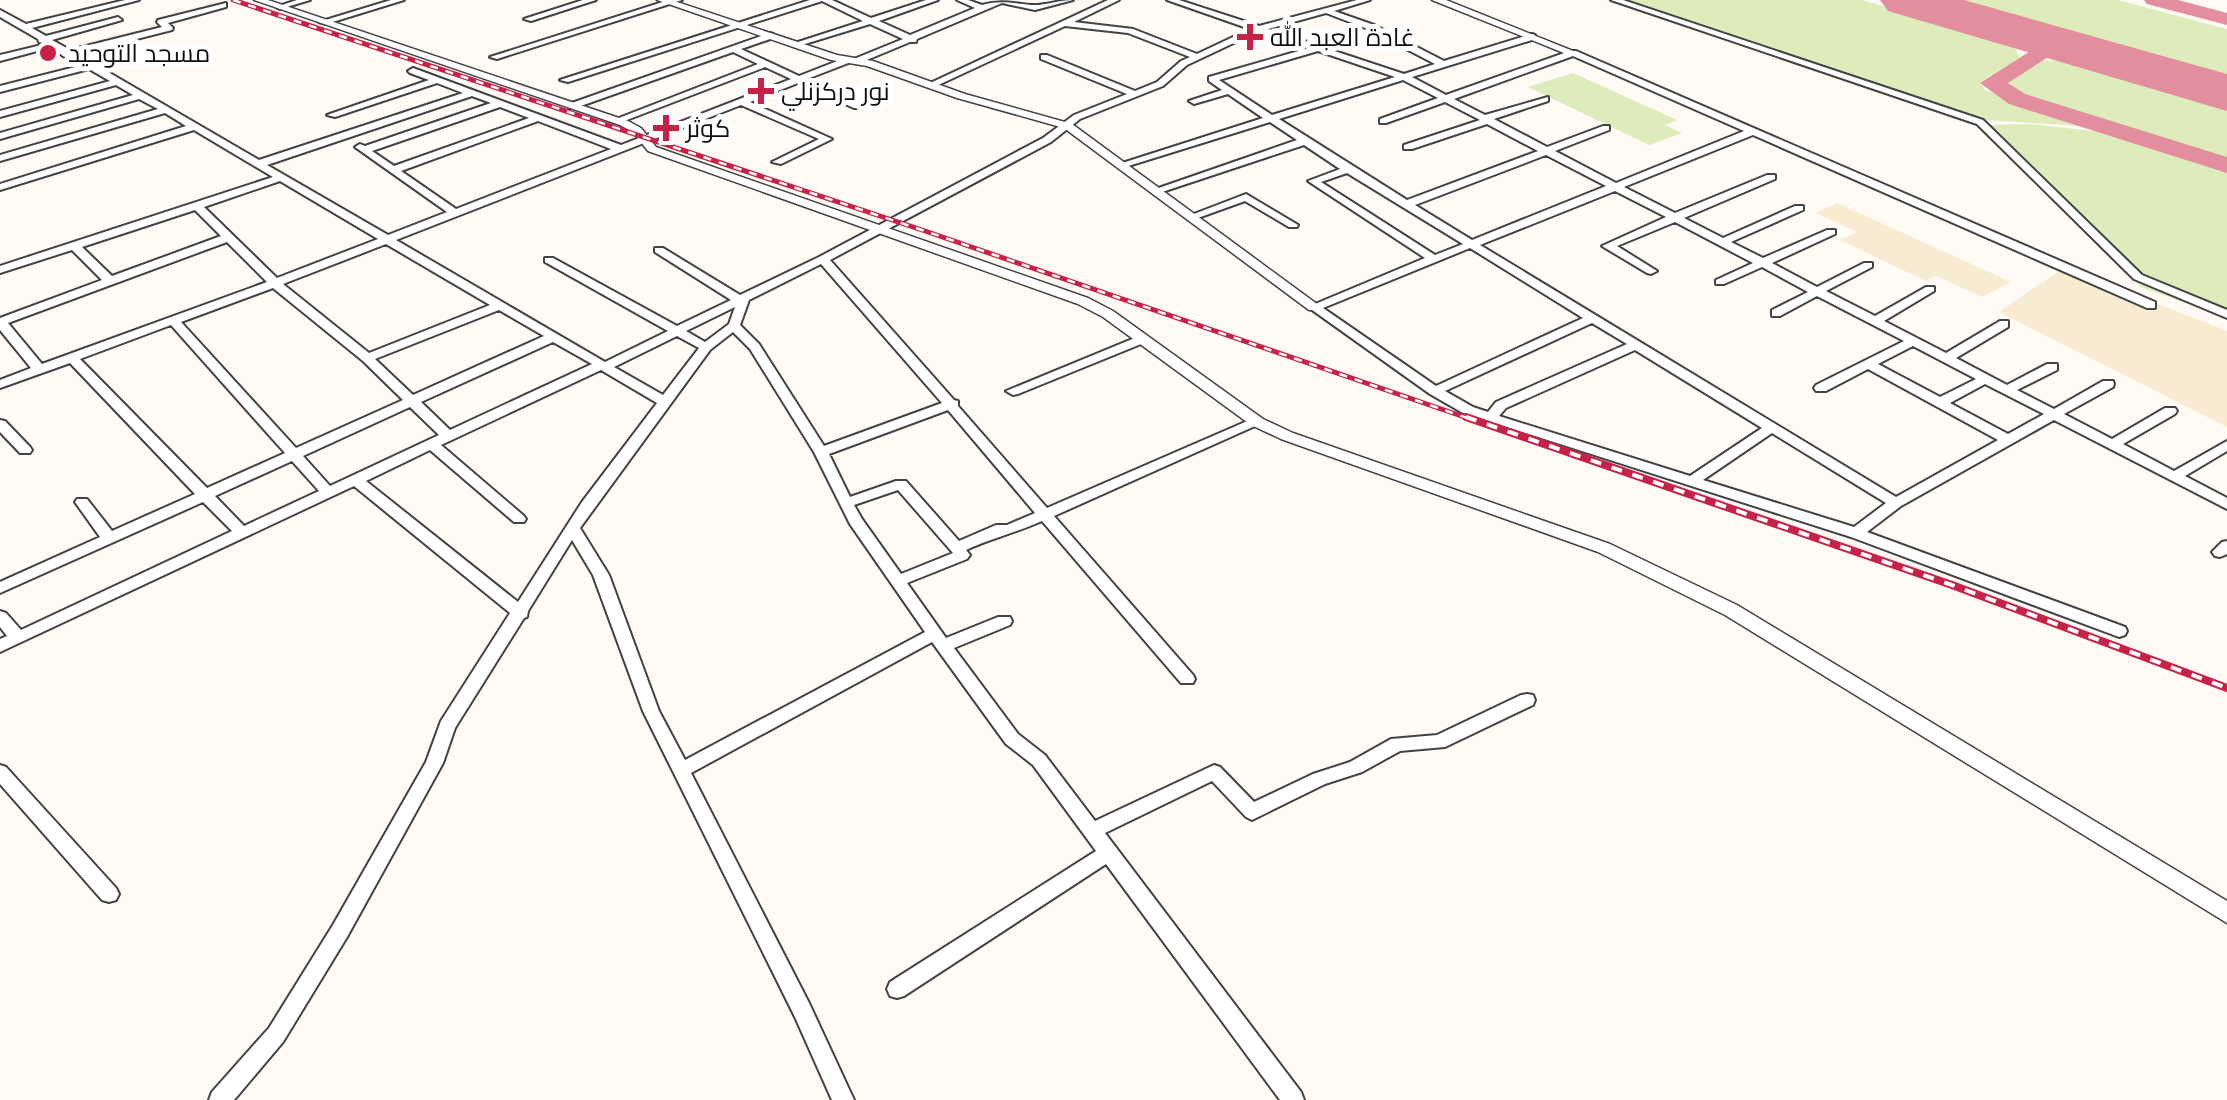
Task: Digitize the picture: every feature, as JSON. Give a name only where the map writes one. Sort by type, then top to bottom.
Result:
[{"type":"street","points":[[0,29],[135,0]]},
{"type":"street","points":[[259,0],[616,120],[638,130],[652,148],[1083,301],[1257,422],[1604,548],[1731,610],[2227,912]]},
{"type":"street","points":[[280,7],[306,0]]},
{"type":"street","points":[[323,22],[400,0]]},
{"type":"street","points":[[528,18],[592,0]]},
{"type":"street","points":[[565,80],[818,0]]},
{"type":"street","points":[[826,0],[913,40]]},
{"type":"street","points":[[798,45],[934,0]]},
{"type":"street","points":[[961,0],[984,9]]},
{"type":"street","points":[[0,384],[913,40],[1001,0],[1035,8],[1069,0]]},
{"type":"street","points":[[931,85],[1116,0]]},
{"type":"street","points":[[1171,0],[1402,76],[2227,504]]},
{"type":"street","points":[[1189,6],[1204,0]]},
{"type":"street","points":[[0,646],[447,435],[677,332],[880,228],[1068,126],[1077,117],[1160,84],[1198,56],[1254,30],[1366,0]]},
{"type":"street","points":[[1437,0],[1573,53],[2151,305]]},
{"type":"street","points":[[1615,0],[1980,122],[2138,277],[2227,314]]},
{"type":"street","points":[[494,57],[670,1],[798,45],[1068,126],[1314,307],[1434,391],[1468,410],[1856,533],[2118,631]]},
{"type":"street","points":[[66,54],[169,28],[161,22],[223,5]]},
{"type":"street","points":[[1325,10],[1442,64]]},
{"type":"street","points":[[0,13],[665,402]]},
{"type":"street","points":[[0,58],[118,20]]},
{"type":"street","points":[[1067,24],[1130,31],[1198,56]]},
{"type":"street","points":[[572,106],[770,36]]},
{"type":"street","points":[[1121,165],[1532,37]]},
{"type":"street","points":[[732,49],[857,106]]},
{"type":"street","points":[[1317,50],[1212,79],[1349,169],[1896,503]]},
{"type":"street","points":[[1383,121],[1573,53]]},
{"type":"street","points":[[1044,57],[1135,94]]},
{"type":"street","points":[[616,120],[765,64]]},
{"type":"street","points":[[0,90],[86,66]]},
{"type":"street","points":[[413,72],[622,148]]},
{"type":"street","points":[[332,115],[438,80]]},
{"type":"street","points":[[0,114],[116,82]]},
{"type":"street","points":[[1194,101],[1229,91]]},
{"type":"street","points":[[259,164],[473,93]]},
{"type":"street","points":[[0,136],[138,96]]},
{"type":"street","points":[[1408,146],[1545,99]]},
{"type":"street","points":[[743,102],[827,139],[777,162]]},
{"type":"street","points":[[364,150],[501,103]]},
{"type":"street","points":[[0,158],[163,110]]},
{"type":"street","points":[[393,170],[537,118]]},
{"type":"street","points":[[0,187],[194,127]]},
{"type":"street","points":[[1408,204],[1606,128]]},
{"type":"street","points":[[1314,307],[1754,131]]},
{"type":"street","points":[[344,136],[455,213]]},
{"type":"street","points":[[1155,191],[1305,141]]},
{"type":"street","points":[[1349,169],[1314,181],[1434,258]]},
{"type":"street","points":[[0,270],[283,177]]},
{"type":"street","points":[[1651,271],[1608,246],[1771,177]]},
{"type":"street","points":[[1190,217],[1246,197],[1293,226]]},
{"type":"street","points":[[197,206],[274,283],[367,358],[447,435]]},
{"type":"street","points":[[1726,241],[1799,208]]},
{"type":"street","points":[[1720,282],[1831,232]]},
{"type":"street","points":[[39,369],[0,322],[229,237]]},
{"type":"street","points":[[74,245],[110,282]]},
{"type":"street","points":[[659,250],[742,298]]},
{"type":"street","points":[[823,258],[1188,679]]},
{"type":"street","points":[[549,260],[706,347]]},
{"type":"street","points":[[1776,313],[1868,265]]},
{"type":"street","points":[[1876,321],[1930,289]]},
{"type":"street","points":[[220,1100],[276,1035],[313,975],[434,763],[447,726],[572,529],[706,347],[734,326],[742,298]]},
{"type":"street","points":[[367,358],[500,305]]},
{"type":"street","points":[[1434,391],[1592,318]]},
{"type":"street","points":[[172,319],[328,493]]},
{"type":"street","points":[[1946,358],[2004,324]]},
{"type":"street","points":[[734,326],[755,347],[821,452],[846,503],[939,640],[1012,739],[1039,760],[1293,1100]]},
{"type":"street","points":[[0,588],[553,337]]},
{"type":"street","points":[[1013,391],[1142,339]]},
{"type":"street","points":[[1821,388],[1914,341]]},
{"type":"street","points":[[1491,417],[1501,405],[1636,345]]},
{"type":"street","points":[[71,357],[208,494],[242,534]]},
{"type":"street","points":[[1867,363],[2008,440]]},
{"type":"street","points":[[2008,390],[2052,367]]},
{"type":"street","points":[[1940,403],[1986,378]]},
{"type":"street","points":[[1856,533],[1896,503],[2108,384]]},
{"type":"street","points":[[821,452],[953,404]]},
{"type":"street","points":[[2112,444],[2170,411]]},
{"type":"street","points":[[957,548],[1257,422]]},
{"type":"street","points":[[0,424],[25,450]]},
{"type":"street","points":[[1693,480],[1771,428]]},
{"type":"street","points":[[430,443],[519,520]]},
{"type":"street","points":[[2174,476],[2227,445]]},
{"type":"street","points":[[356,480],[521,614]]},
{"type":"street","points":[[846,503],[901,484],[962,555],[898,581]]},
{"type":"street","points":[[82,502],[109,538]]},
{"type":"street","points":[[572,529],[601,575],[639,684],[843,1100]]},
{"type":"street","points":[[0,617],[18,637]]},
{"type":"street","points":[[681,770],[939,640],[1004,621]]},
{"type":"street","points":[[1092,831],[1214,772],[1252,812],[1397,744],[1439,742],[1527,700]]},
{"type":"street","points":[[0,772],[109,894]]},
{"type":"street","points":[[897,989],[1108,853]]},
{"type":"shaded area","points":[[1837,203],[2011,282],[1982,297],[1936,276],[1926,281],[1840,240],[1857,232],[1816,213]]},
{"type":"shaded area","points":[[2065,267],[2227,331],[2227,427],[1999,312]]},
{"type":"green space","points":[[1606,0],[1862,0],[2013,44],[2020,58],[1980,82],[1985,90],[2069,117],[2081,126],[1984,120],[1981,125],[2029,124],[2121,134],[2227,168],[2227,318],[2141,287],[1980,125]]},
{"type":"green space","points":[[1952,0],[2118,0],[2227,29],[2227,78]]},
{"type":"green space","points":[[2064,60],[2227,108],[2227,161],[2039,103],[2016,91],[2007,78],[2034,61]]},
{"type":"green space","points":[[1573,73],[1677,120],[1665,125],[1682,133],[1649,145],[1528,87]]},
{"type":"taxiway","points":[[2154,0],[2227,19]]},
{"type":"taxiway","points":[[2054,43],[1992,83],[2017,99],[2227,165]]},
{"type":"runway","points":[[1906,0],[2227,93]]},
{"type":"railway","points":[[233,0],[928,232],[1473,420]]},
{"type":"railway","points":[[1466,417],[1952,585],[2227,688]]},
{"type":"place","name":"غادة العبد الله","points":[[1250,37]]},
{"type":"place","name":"مسجد التوحيد","points":[[48,53]]},
{"type":"place","name":"نور دركزنلي","points":[[761,91]]},
{"type":"place","name":"كوثر","points":[[666,128]]}]
